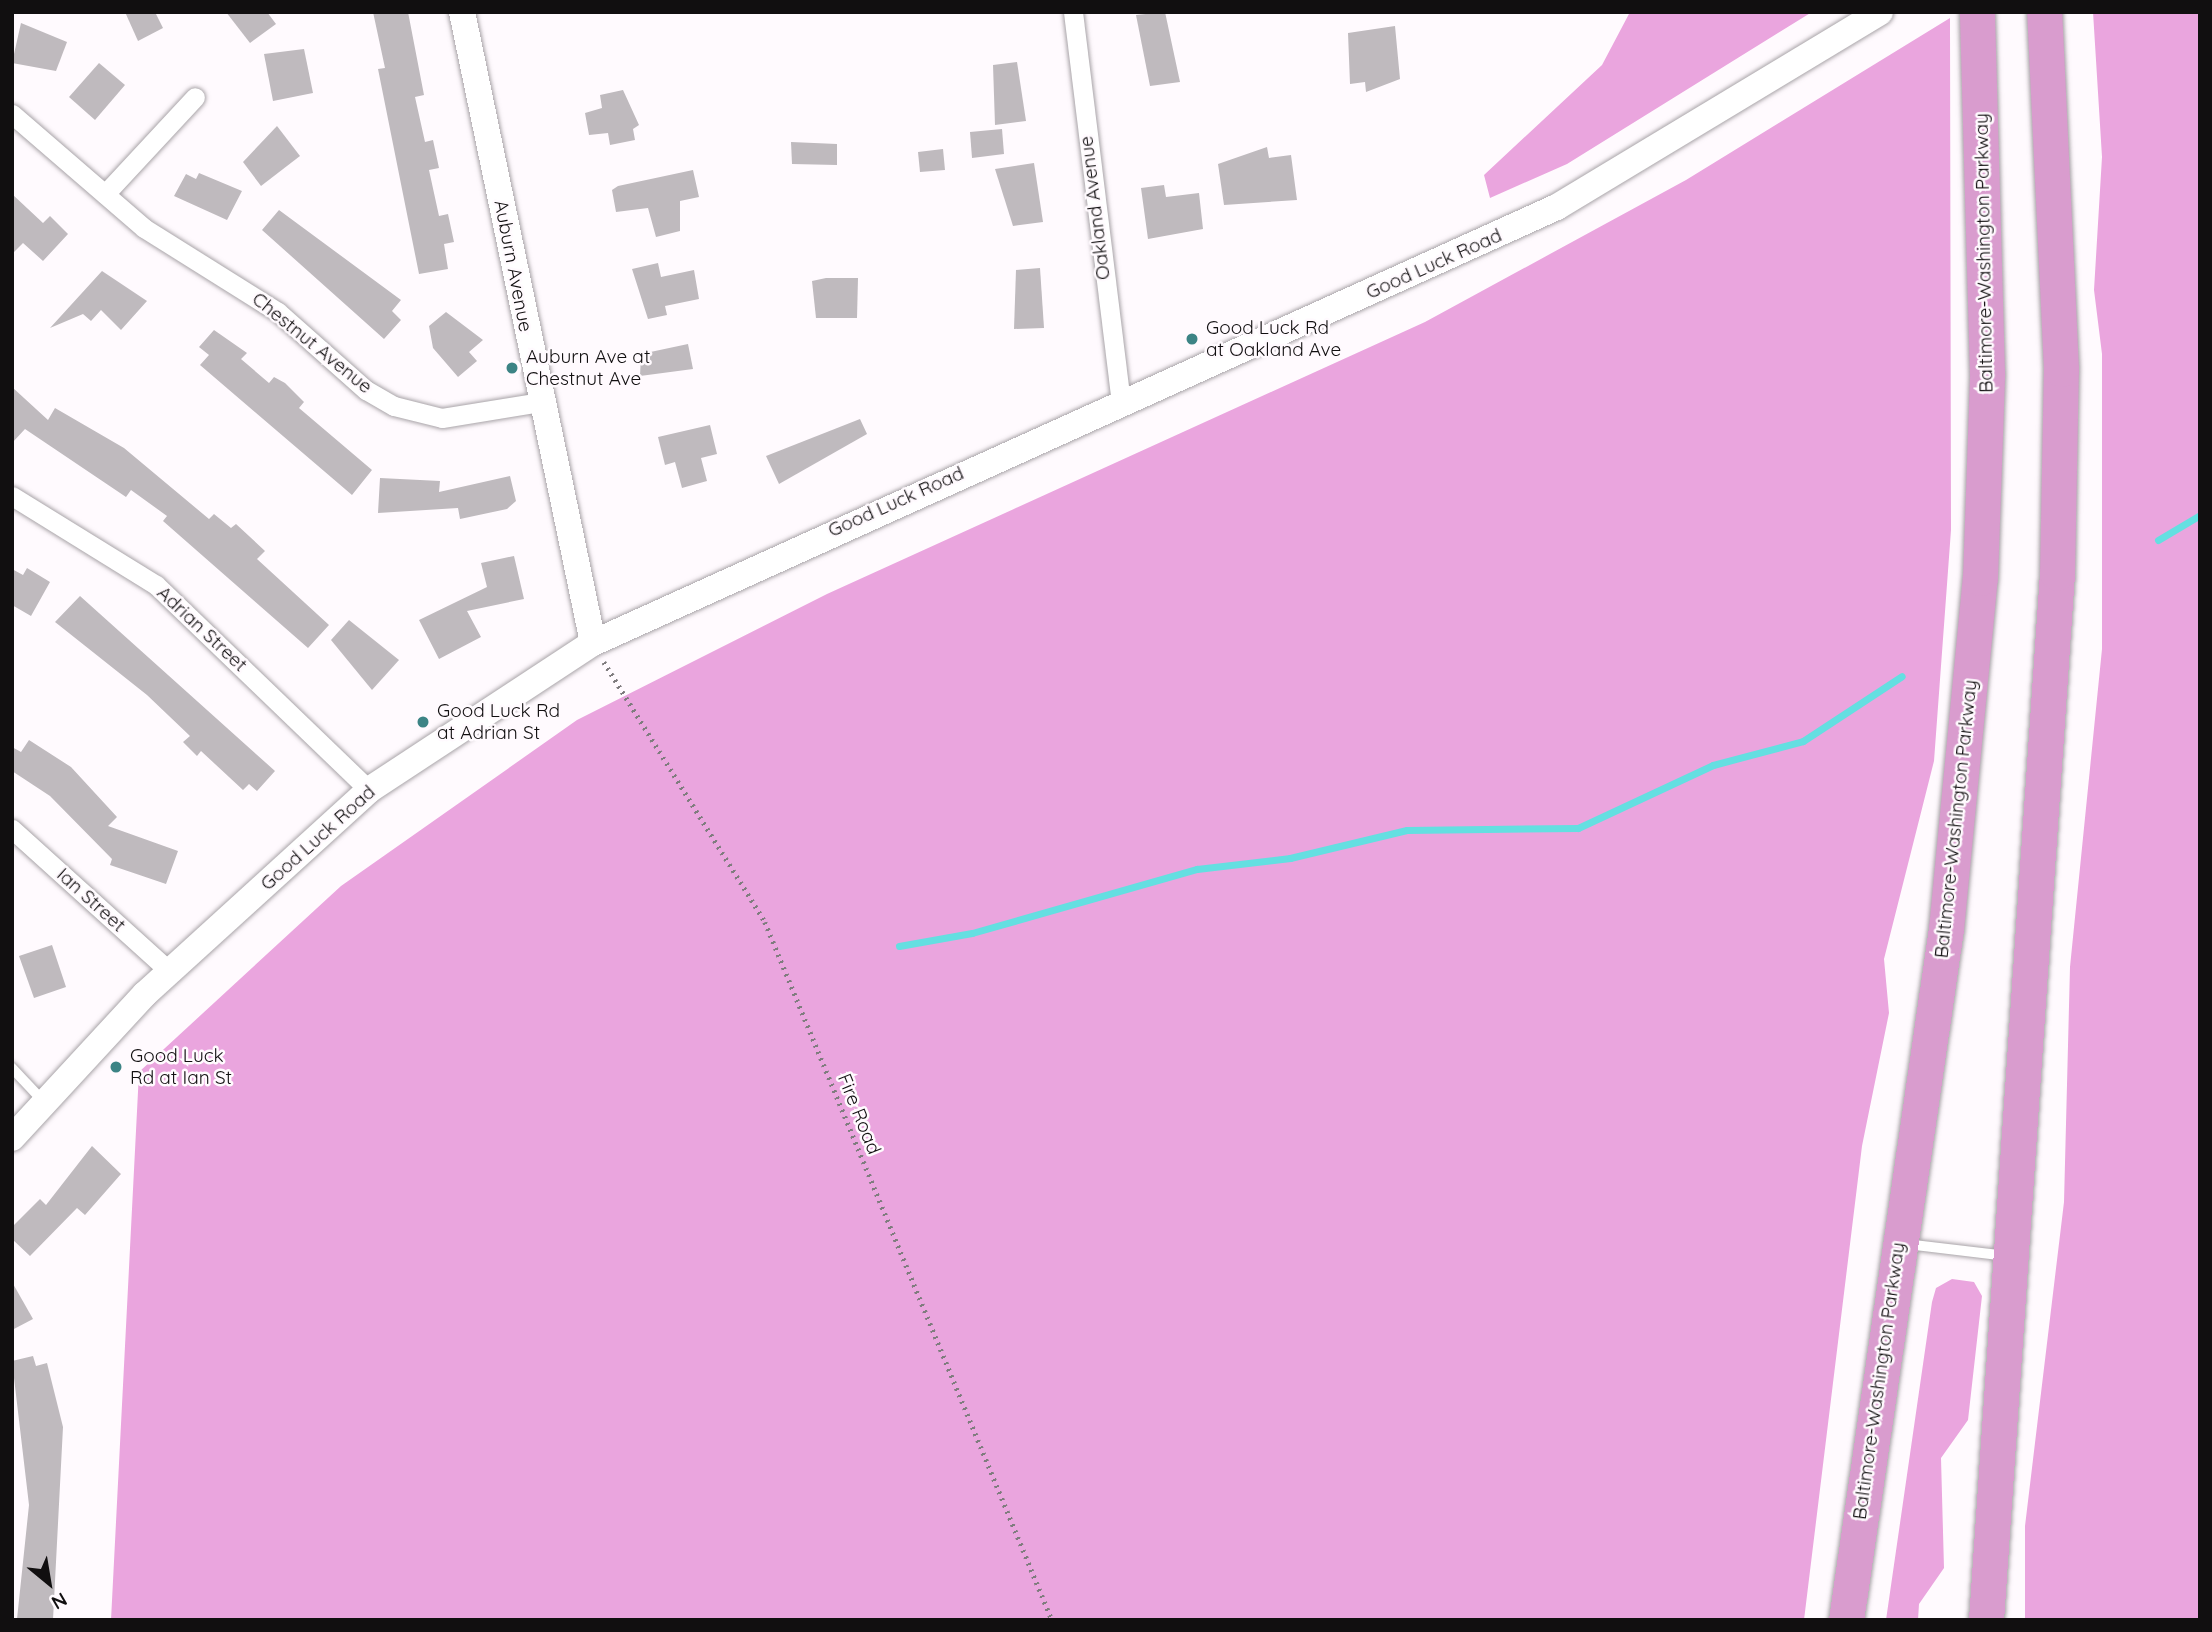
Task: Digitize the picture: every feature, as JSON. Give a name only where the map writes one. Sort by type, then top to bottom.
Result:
[{"type":"highway","name":"Baltimore-Washington Parkway","points":[[1846,1620],[1946,929],[1979,578],[1987,373],[1977,12]]},
{"type":"highway","points":[[1986,1620],[2057,573],[2061,369],[2044,12]]},
{"type":"main road","name":"Auburn Avenue","points":[[462,12],[540,402],[593,643]]},
{"type":"main road","name":"Good Luck Road","points":[[12,1138],[170,972],[369,790],[593,643],[1557,207],[1710,120],[1880,12]]},
{"type":"street","name":"Oakland Avenue","points":[[1073,12],[1121,402]]},
{"type":"street","points":[[105,194],[195,97]]},
{"type":"street","name":"Chestnut Avenue","points":[[12,114],[144,228],[278,313],[366,390],[394,406],[442,418],[540,402]]},
{"type":"street","name":"Adrian Street","points":[[12,496],[156,585],[369,790]]},
{"type":"street","name":"Ian Street","points":[[12,829],[170,972]]},
{"type":"lane","points":[[12,1068],[45,1103]]},
{"type":"lane","points":[[1899,1243],[2010,1256]]},
{"type":"path","name":"Fire Road","points":[[593,643],[765,922],[1052,1620]]},
{"type":"shaded area","points":[[1630,12],[1812,12],[1567,164],[1490,198],[1484,175],[1602,65]]},
{"type":"shaded area","points":[[2093,12],[2200,12],[2200,1620],[2025,1620],[2025,1526],[2064,1202],[2070,967],[2102,649],[2102,354],[2094,290],[2102,157]]},
{"type":"shaded area","points":[[1950,18],[1951,530],[1934,761],[1884,959],[1889,1013],[1862,1146],[1804,1620],[111,1620],[139,1072],[341,886],[577,720],[827,594],[1425,322],[1686,180]]},
{"type":"shaded area","points":[[1952,1279],[1974,1282],[1982,1296],[1968,1420],[1941,1458],[1944,1568],[1919,1604],[1918,1620],[1886,1620],[1932,1302],[1936,1288]]},
{"type":"building","points":[[125,12],[155,12],[163,28],[138,41]]},
{"type":"building","points":[[226,12],[267,12],[276,24],[250,43]]},
{"type":"building","points":[[373,12],[408,12],[424,95],[415,97],[425,142],[433,140],[439,168],[429,170],[439,216],[448,214],[454,242],[444,244],[448,269],[419,274],[378,69],[385,68]]},
{"type":"building","points":[[1165,12],[1180,82],[1150,86],[1136,15]]},
{"type":"building","points":[[21,23],[67,42],[56,71],[12,63]]},
{"type":"building","points":[[1395,26],[1400,79],[1366,92],[1365,82],[1350,84],[1348,33]]},
{"type":"building","points":[[304,49],[313,93],[273,101],[264,54]]},
{"type":"building","points":[[1017,62],[1026,121],[995,125],[993,65]]},
{"type":"building","points":[[99,63],[125,85],[95,120],[69,97]]},
{"type":"building","points":[[623,90],[639,125],[633,129],[635,140],[610,145],[608,133],[589,135],[585,113],[602,108],[600,95]]},
{"type":"building","points":[[277,126],[300,156],[261,186],[243,162]]},
{"type":"building","points":[[1002,129],[1004,154],[972,158],[970,132]]},
{"type":"building","points":[[791,142],[837,144],[837,165],[792,164]]},
{"type":"building","points":[[1267,147],[1269,158],[1291,155],[1297,200],[1224,205],[1218,164]]},
{"type":"building","points":[[943,149],[945,170],[920,172],[918,152]]},
{"type":"building","points":[[1034,163],[1043,222],[1013,226],[995,169]]},
{"type":"building","points":[[693,170],[699,197],[680,201],[680,231],[656,237],[648,208],[616,212],[612,190],[618,186]]},
{"type":"building","points":[[199,173],[242,191],[227,220],[174,196],[186,174],[196,179]]},
{"type":"building","points":[[1164,185],[1166,197],[1199,193],[1203,229],[1148,239],[1141,188]]},
{"type":"building","points":[[12,194],[43,223],[50,216],[68,234],[43,261],[23,243],[12,254]]},
{"type":"building","points":[[279,210],[401,300],[392,311],[401,320],[384,339],[262,230]]},
{"type":"building","points":[[658,263],[661,277],[694,270],[699,299],[665,306],[667,315],[648,319],[632,269]]},
{"type":"building","points":[[1040,268],[1044,328],[1014,329],[1016,270]]},
{"type":"building","points":[[102,271],[147,301],[121,330],[101,310],[91,321],[83,314],[50,328]]},
{"type":"building","points":[[858,278],[857,318],[816,318],[812,281]]},
{"type":"building","points":[[446,312],[483,340],[469,352],[477,361],[458,377],[433,348],[429,326]]},
{"type":"building","points":[[214,330],[247,353],[241,359],[269,383],[274,377],[285,383],[304,402],[299,408],[372,470],[352,495],[200,365],[209,355],[199,347]]},
{"type":"building","points":[[688,344],[693,369],[640,376],[641,354]]},
{"type":"building","points":[[12,387],[48,420],[55,408],[124,448],[209,519],[214,514],[231,528],[236,524],[265,551],[257,559],[329,625],[308,648],[163,521],[167,516],[131,490],[126,497],[25,429],[12,443]]},
{"type":"building","points":[[860,419],[867,434],[779,484],[766,456]]},
{"type":"building","points":[[710,425],[717,454],[701,458],[707,481],[682,488],[675,462],[665,465],[658,437]]},
{"type":"building","points":[[510,476],[516,501],[507,509],[460,519],[458,508],[378,513],[380,478],[440,481],[439,492]]},
{"type":"building","points":[[514,556],[524,599],[467,611],[481,637],[439,659],[419,620],[487,587],[481,563]]},
{"type":"building","points":[[27,568],[50,582],[31,616],[12,605],[12,569],[23,575]]},
{"type":"building","points":[[80,596],[275,771],[257,791],[249,784],[243,790],[201,751],[197,756],[183,742],[190,736],[147,695],[55,622]]},
{"type":"building","points":[[349,620],[399,660],[372,690],[331,640]]},
{"type":"building","points":[[29,740],[71,767],[117,817],[108,826],[178,851],[166,884],[110,865],[112,859],[50,796],[12,771],[12,747],[21,752]]},
{"type":"building","points":[[52,945],[66,987],[34,998],[19,956]]},
{"type":"building","points":[[92,1146],[121,1174],[85,1215],[77,1208],[30,1256],[12,1239],[12,1227],[40,1199],[46,1205]]},
{"type":"building","points":[[12,1282],[33,1319],[12,1330]]},
{"type":"building","points":[[33,1356],[36,1366],[47,1363],[63,1427],[53,1620],[17,1619],[29,1505],[12,1361]]},
{"type":"waterway","points":[[2158,540],[2200,515]]},
{"type":"waterway","points":[[899,946],[972,933],[1197,869],[1290,858],[1407,830],[1578,828],[1713,765],[1803,741],[1902,676]]},
{"type":"place","name":"Good Luck Rd at Oakland Ave","points":[[1192,339]]},
{"type":"place","name":"Auburn Ave at Chestnut Ave","points":[[512,368]]},
{"type":"place","name":"Good Luck Rd at Adrian St","points":[[423,722]]},
{"type":"place","name":"Good Luck Rd at Ian St","points":[[116,1067]]}]
